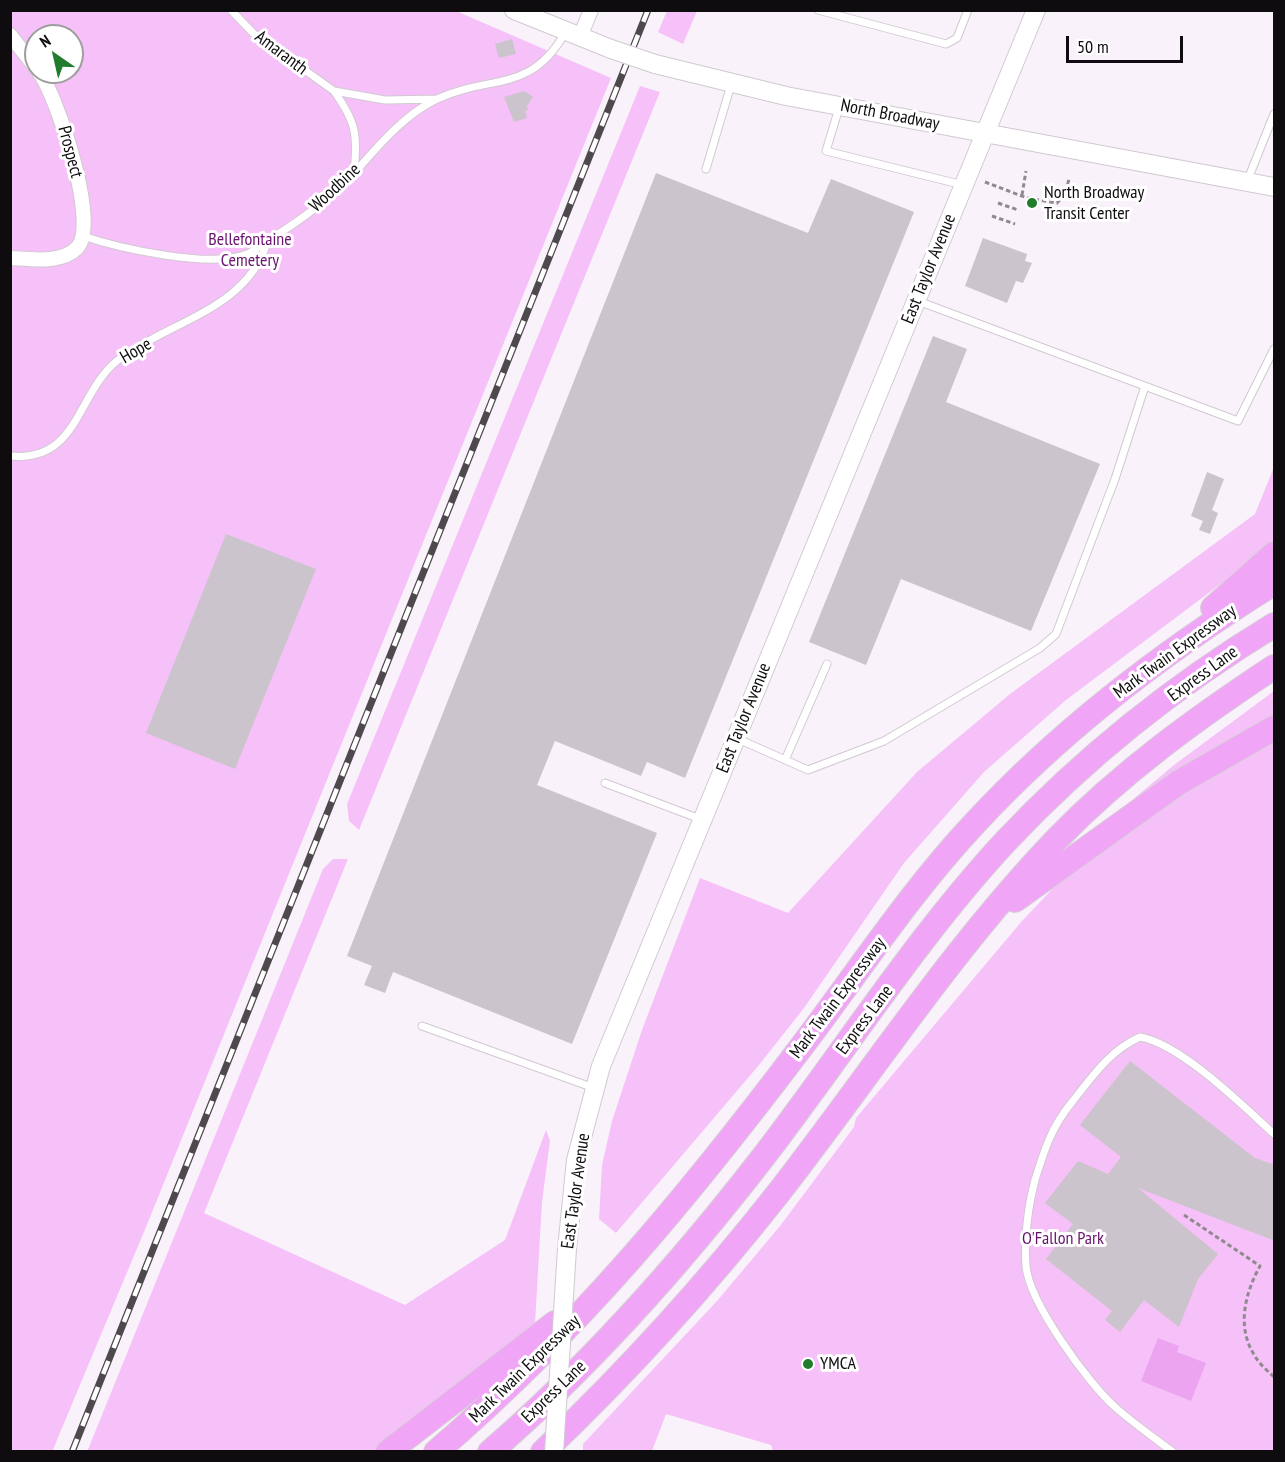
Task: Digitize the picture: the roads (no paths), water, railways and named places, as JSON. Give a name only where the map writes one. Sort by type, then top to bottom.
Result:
[{"type":"highway","points":[[1144,672],[1275,554]]},
{"type":"highway","name":"Mark Twain Expressway","points":[[436,1452],[527,1369],[623,1270],[698,1181],[973,824],[1056,744],[1144,672],[1200,631],[1275,583]]},
{"type":"highway","name":"Express Lane","points":[[490,1452],[599,1349],[712,1222],[923,943],[1005,842],[1045,801],[1131,727],[1212,666],[1275,625]]},
{"type":"highway","points":[[543,1452],[632,1363],[716,1270],[780,1191],[982,925],[1059,836],[1100,798],[1186,728],[1275,667]]},
{"type":"highway","points":[[982,925],[1178,783],[1275,728]]},
{"type":"highway","points":[[388,1452],[623,1270]]},
{"type":"street","name":"North Broadway","points":[[514,10],[655,64],[732,84],[1275,187]]},
{"type":"street","points":[[573,34],[591,10]]},
{"type":"street","name":"East Taylor Avenue","points":[[554,1452],[567,1249],[576,1160],[594,1088],[1036,10]]},
{"type":"street","points":[[10,35],[24,53]]},
{"type":"street","name":"Prospect","points":[[44,84],[60,118],[75,162],[82,206],[83,236]]},
{"type":"street","points":[[10,258],[59,258],[77,248],[83,236]]},
{"type":"lane","name":"Amaranth","points":[[231,10],[253,33],[334,91],[349,112],[358,142],[354,173]]},
{"type":"lane","points":[[818,10],[945,44],[957,38],[968,10]]},
{"type":"lane","name":"Woodbine","points":[[83,236],[108,245],[207,259],[244,255],[295,225],[328,198],[404,122],[437,99],[532,71],[573,34]]},
{"type":"lane","points":[[706,169],[732,84]]},
{"type":"lane","name":"Amaranth","points":[[334,91],[385,100],[437,99]]},
{"type":"lane","points":[[840,106],[826,151],[963,185]]},
{"type":"lane","points":[[1247,182],[1274,117]]},
{"type":"lane","name":"Hope","points":[[10,456],[42,454],[64,439],[101,375],[120,359],[234,292],[258,266],[267,242]]},
{"type":"lane","points":[[916,300],[1238,421],[1275,349]]},
{"type":"lane","points":[[736,738],[808,770],[884,741],[1040,648],[1056,634],[1115,480],[1144,386]]},
{"type":"lane","points":[[785,760],[827,664]]},
{"type":"lane","points":[[605,783],[702,820]]},
{"type":"lane","points":[[422,1026],[594,1088]]},
{"type":"lane","points":[[1173,1452],[1139,1428],[1095,1386],[1037,1301],[1026,1267],[1027,1244],[1032,1190],[1046,1143],[1055,1122],[1108,1058],[1122,1045],[1140,1037],[1166,1046],[1221,1085],[1275,1134]]},
{"type":"railway","points":[[72,1452],[648,10]]},
{"type":"place","name":"North Broadway Transit Center","points":[[1032,203]]},
{"type":"place","name":"YMCA","points":[[808,1364]]},
{"type":"park label","name":"Bellefontaine Cemetery","points":[[250,250]]},
{"type":"park label","name":"O'Fallon Park","points":[[1063,1239]]}]
